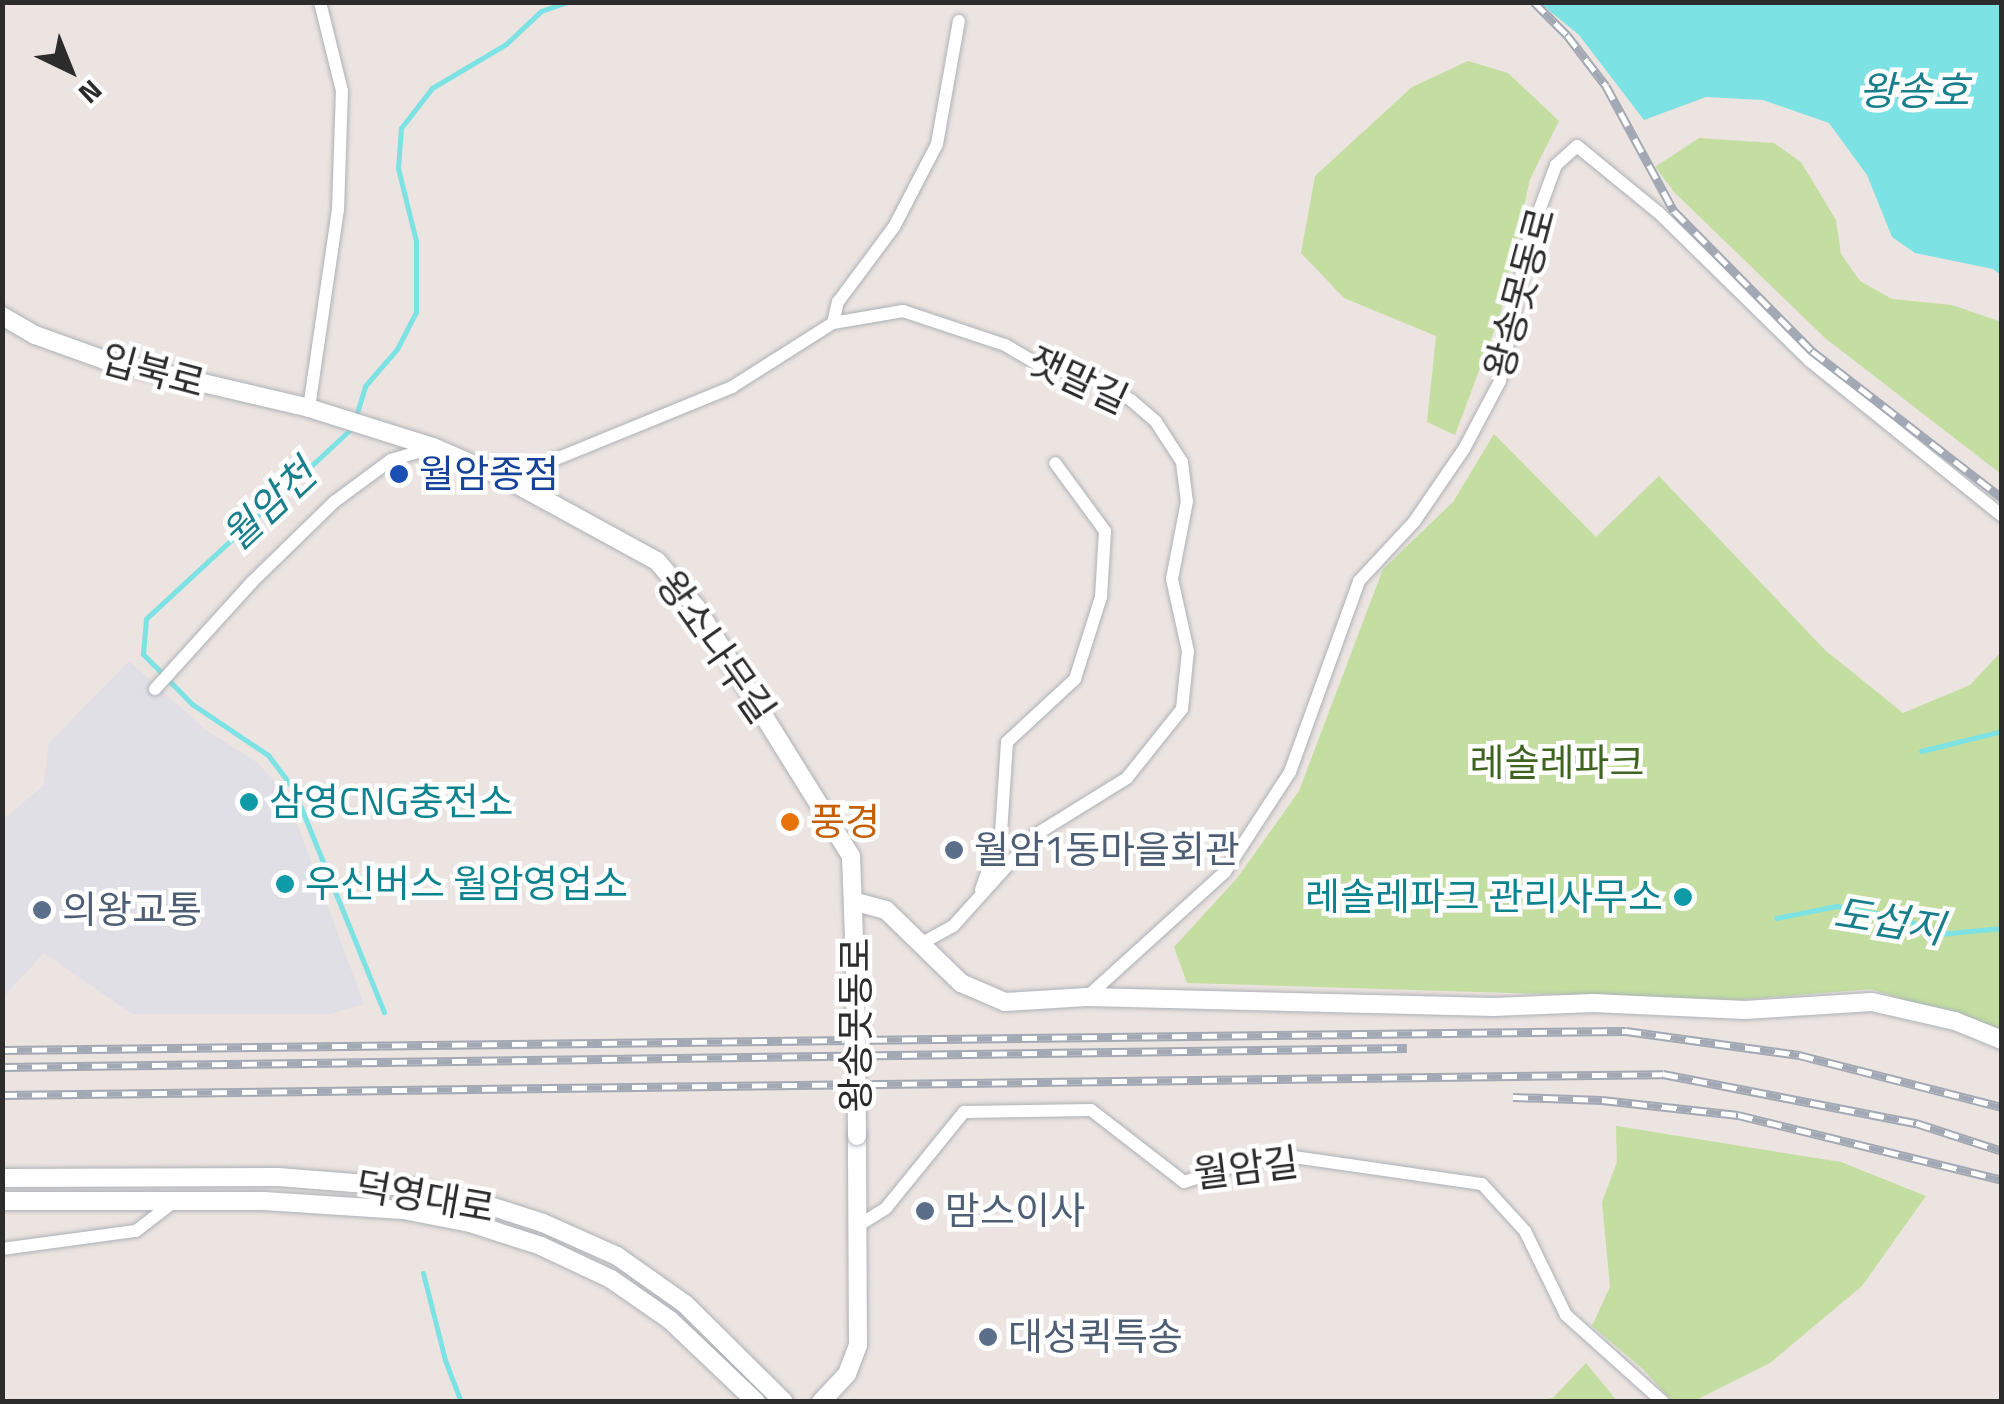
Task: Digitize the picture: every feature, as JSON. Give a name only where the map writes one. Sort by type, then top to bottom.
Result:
[{"type":"street","points":[[310,408],[338,210],[342,91],[320,2]]},
{"type":"street","points":[[833,322],[838,302],[894,228],[937,144],[959,21]]},
{"type":"street","name":"왕송못동로","points":[[1088,997],[1225,872],[1290,772],[1359,581],[1414,522],[1464,449],[1500,381],[1529,238],[1556,165],[1577,146],[1659,212],[1809,360],[2002,516]]},
{"type":"street","name":"잿말길","points":[[506,479],[732,386],[833,322],[904,310],[1005,345],[1046,369],[1085,374],[1144,411],[1182,462],[1186,501],[1172,579],[1188,651],[1182,708],[1126,778],[1036,835],[954,926],[920,944]]},
{"type":"street","name":"입북로","points":[[2,316],[35,335],[105,360],[390,431]]},
{"type":"street","name":"왕소나무길","points":[[390,431],[506,479],[657,561],[696,607],[831,818],[850,856],[856,902]]},
{"type":"street","points":[[154,689],[252,582],[334,502],[391,460],[433,447]]},
{"type":"street","points":[[979,898],[1001,833],[1007,742],[1075,679],[1101,597],[1105,531],[1055,463]]},
{"type":"street","name":"왕송못동로","points":[[820,1402],[847,1374],[858,1345],[856,902],[886,910],[960,983],[1005,1002],[1088,997],[1494,1007],[1593,1003],[1745,1010],[1872,1002],[1955,1022],[2002,1040]]},
{"type":"street","name":"월암길","points":[[856,1227],[886,1208],[964,1112],[1091,1110],[1184,1182],[1243,1164],[1294,1157],[1482,1184],[1525,1231],[1566,1315],[1663,1402]]},
{"type":"street","name":"덕영대로","points":[[2,1178],[278,1178],[405,1187],[475,1201],[543,1223],[617,1256],[684,1304],[784,1402]]},
{"type":"street","name":"덕영대로","points":[[2,1201],[264,1201],[403,1210],[470,1223],[541,1246],[611,1279],[670,1320],[756,1402]]},
{"type":"street","points":[[2,1249],[136,1232],[175,1201]]},
{"type":"shaded area","points":[[129,661],[206,730],[258,763],[286,794],[364,1004],[330,1014],[132,1014],[44,953],[3,997],[3,820],[44,785],[49,743]]},
{"type":"green space","points":[[1468,61],[1508,73],[1559,121],[1530,179],[1500,315],[1455,435],[1427,422],[1436,336],[1344,298],[1301,253],[1315,176],[1412,87]]},
{"type":"green space","points":[[1699,138],[1774,143],[1801,162],[1836,220],[1841,254],[1860,281],[1892,299],[1952,305],[1999,321],[2001,474],[1825,338],[1674,192],[1655,167]]},
{"type":"green space","name":"레솔레파크","points":[[1494,434],[1596,537],[1659,476],[1825,650],[1903,713],[1970,685],[2001,652],[2001,1031],[1871,989],[1740,1000],[1187,983],[1174,947],[1238,877],[1299,791],[1383,569],[1453,502]]},
{"type":"green space","points":[[1616,1126],[1841,1162],[1926,1196],[1862,1286],[1770,1363],[1694,1401],[1672,1401],[1644,1370],[1592,1326],[1610,1287],[1602,1202],[1617,1162]]},
{"type":"green space","points":[[1586,1363],[1617,1401],[1531,1401],[1553,1398]]},
{"type":"water","name":"왕송호","points":[[1540,3],[2001,3],[2001,275],[1993,269],[1915,253],[1892,237],[1867,175],[1829,123],[1763,100],[1706,97],[1644,120],[1579,35]]},
{"type":"waterway","name":"월암천","points":[[356,416],[365,386],[397,349],[416,312],[416,241],[398,168],[401,128],[432,88],[506,44],[541,11],[567,2]]},
{"type":"waterway","name":"월암천","points":[[353,427],[146,619],[143,654],[192,704],[268,755],[293,788],[384,1012]]},
{"type":"waterway","name":"도섭지","points":[[1921,751],[2002,731]]},
{"type":"waterway","name":"도섭지","points":[[1776,918],[1837,906],[1902,918],[1939,934],[2002,928]]},
{"type":"waterway","name":"월암천","points":[[423,1273],[445,1360],[461,1402]]},
{"type":"railway","points":[[1534,2],[1567,35],[1606,86],[1674,211],[1812,351],[2002,498]]},
{"type":"railway","points":[[2,1050],[1626,1031],[1799,1055],[2002,1107]]},
{"type":"railway","points":[[2,1067],[1407,1048]]},
{"type":"railway","points":[[2,1095],[1663,1074],[1916,1123],[2002,1151]]},
{"type":"railway","points":[[1513,1097],[1602,1100],[1738,1115],[2002,1180]]},
{"type":"place","name":"월암종점","points":[[399,474]]},
{"type":"place","name":"삼영CNG충전소","points":[[249,802]]},
{"type":"place","name":"풍경","points":[[790,822]]},
{"type":"place","name":"월암1동마을회관","points":[[954,850]]},
{"type":"place","name":"우신버스 월암영업소","points":[[285,884]]},
{"type":"place","name":"레솔레파크 관리사무소","points":[[1683,897]]},
{"type":"place","name":"의왕교통","points":[[42,910]]},
{"type":"place","name":"맘스이사","points":[[925,1211]]},
{"type":"place","name":"대성퀵특송","points":[[988,1337]]}]
